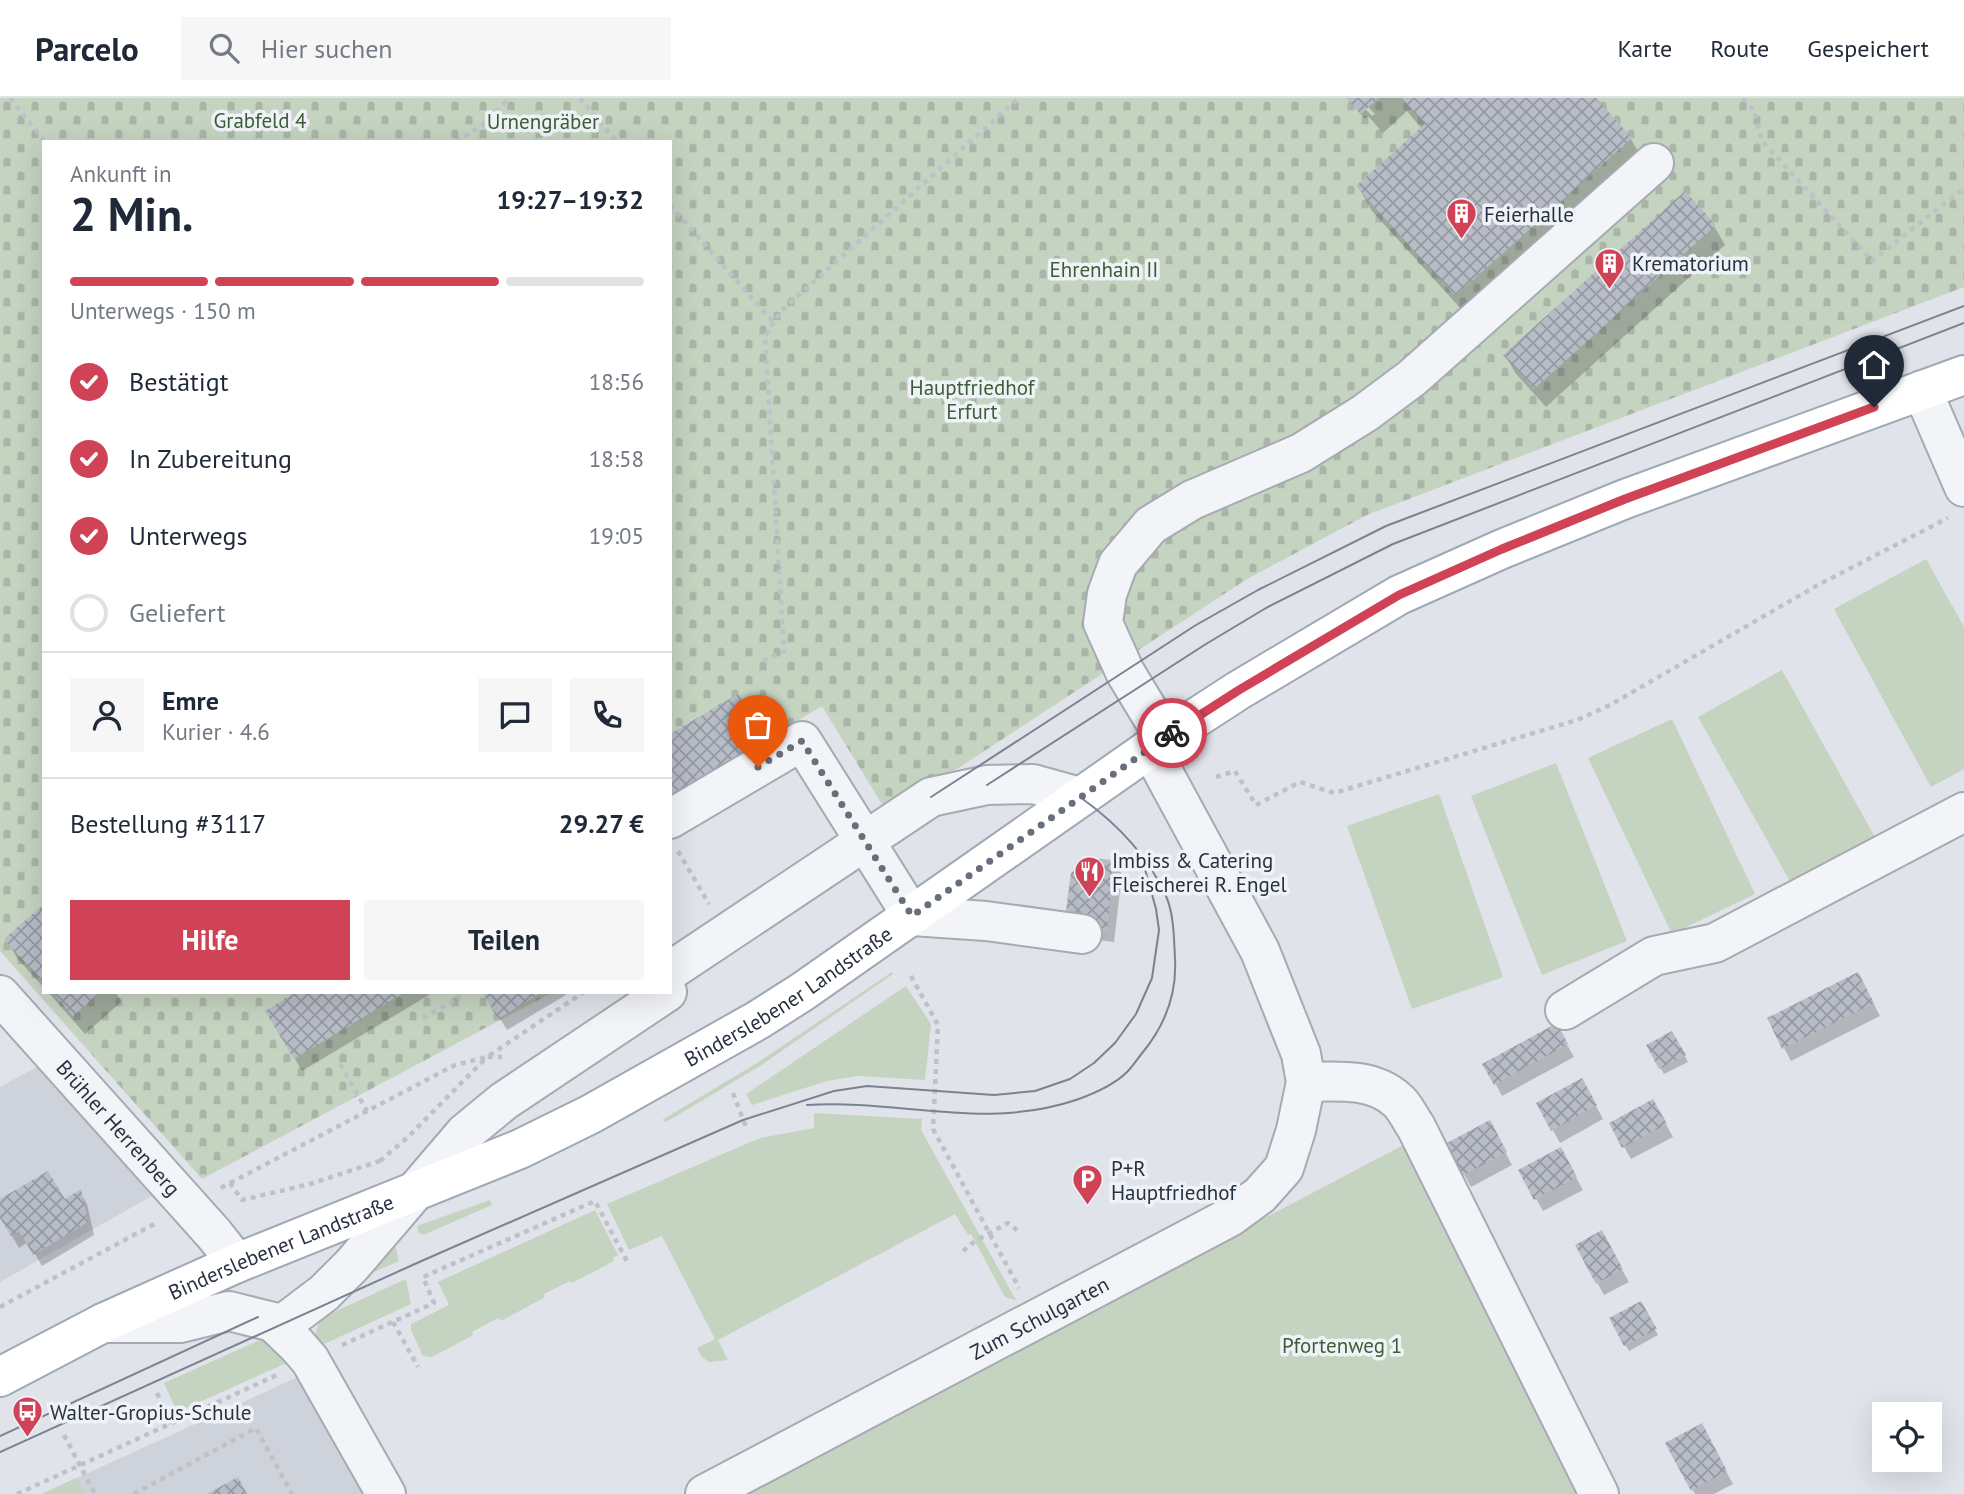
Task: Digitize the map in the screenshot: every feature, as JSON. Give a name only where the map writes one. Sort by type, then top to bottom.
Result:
[{"type":"main road","name":"Binderslebener Landstraße","points":[[0,1377],[103,1323],[396,1187],[520,1149],[591,1114],[758,1020],[912,916],[1158,743],[1239,690],[1399,595],[1625,499],[1964,375]]},
{"type":"street","name":"Zum Schulgarten","points":[[705,1494],[1230,1217],[1260,1195],[1284,1168],[1306,1083],[1301,1054],[1259,951],[1103,624],[1107,594],[1118,564],[1151,525],[1192,500],[1301,453],[1365,413],[1412,378],[1654,163]]},
{"type":"street","points":[[1922,390],[1958,502]]},
{"type":"street","points":[[673,833],[802,741],[912,916],[986,921],[1083,934]]},
{"type":"street","points":[[672,988],[869,849],[931,797],[987,785],[1033,784],[1080,797]]},
{"type":"street","points":[[1565,1010],[1654,956],[1714,943],[1964,812]]},
{"type":"street","points":[[672,970],[869,849]]},
{"type":"street","points":[[268,1322],[324,1293],[352,1265],[396,1187],[443,1133],[496,1088],[636,994]]},
{"type":"street","points":[[396,1187],[504,1101],[664,994]]},
{"type":"street","name":"Brühler Herrenberg","points":[[0,995],[237,1263]]},
{"type":"street","points":[[1306,1083],[1341,1081],[1377,1086],[1398,1100],[1416,1127],[1599,1494]]},
{"type":"street","points":[[103,1323],[180,1323],[229,1311],[268,1322],[310,1360],[386,1494]]},
{"type":"path","points":[[10,98],[43,140]]},
{"type":"path","points":[[459,140],[482,125],[510,98]]},
{"type":"path","points":[[580,98],[615,140]]},
{"type":"path","points":[[763,661],[784,651],[765,336],[781,311],[1019,98]]},
{"type":"path","points":[[1743,98],[1754,111],[1762,141],[1872,261],[1964,188]]},
{"type":"path","points":[[672,207],[773,322]]},
{"type":"path","points":[[1216,776],[1235,771],[1256,805],[1300,782],[1334,793],[1577,720],[1610,705],[1958,502]]},
{"type":"path","points":[[673,833],[712,910]]},
{"type":"path","points":[[911,976],[937,1025],[933,1129],[1037,1320]]},
{"type":"path","points":[[423,1018],[459,998],[457,994]]},
{"type":"path","points":[[0,1307],[455,1065],[487,1057],[581,994]]},
{"type":"path","points":[[340,1064],[367,1111]]},
{"type":"path","points":[[733,1093],[746,1127]]},
{"type":"path","points":[[230,1183],[242,1200],[310,1184],[380,1161],[396,1187]]},
{"type":"path","points":[[17,1494],[434,1303],[423,1277],[593,1199],[629,1265]]},
{"type":"path","points":[[963,1251],[975,1241],[1008,1223],[1017,1230]]},
{"type":"path","points":[[393,1322],[418,1367]]},
{"type":"path","points":[[157,1393],[171,1424]]},
{"type":"path","points":[[134,1494],[256,1428],[292,1494]]},
{"type":"path","points":[[64,1435],[94,1494]]},
{"type":"shaded area","points":[[44,1063],[157,1193],[0,1282],[0,1087]]},
{"type":"shaded area","points":[[298,1377],[368,1494],[42,1494]]},
{"type":"green space","name":"Hauptfriedhof Erfurt","points":[[0,98],[1964,98],[1964,287],[1367,515],[1247,579],[888,814],[822,706],[672,797],[672,140],[42,140],[42,994],[549,994],[202,1179],[0,951]]},
{"type":"green space","points":[[1926,559],[1964,627],[1964,769],[1931,787],[1834,609]]},
{"type":"green space","points":[[1782,670],[1876,839],[1792,885],[1698,717]]},
{"type":"green space","points":[[1672,719],[1755,894],[1672,934],[1588,758]]},
{"type":"green space","points":[[1556,763],[1627,941],[1542,975],[1471,796]]},
{"type":"green space","points":[[1439,794],[1503,977],[1412,1009],[1347,826]]},
{"type":"green space","points":[[892,972],[893,974],[760,1066],[666,1122],[662,1120],[757,1063]]},
{"type":"green space","points":[[906,986],[931,1024],[925,1080],[858,1076],[827,1081],[752,1105],[746,1094]]},
{"type":"green space","points":[[814,1113],[922,1119],[921,1130],[1016,1300],[1005,1297],[971,1234],[968,1235],[955,1214],[718,1340],[728,1360],[709,1362],[702,1357],[697,1348],[715,1339],[662,1236],[629,1250],[607,1204],[760,1138],[814,1128]]},
{"type":"green space","name":"Pfortenweg 1","points":[[1409,1142],[1584,1494],[740,1494]]},
{"type":"green space","points":[[490,1200],[492,1205],[423,1235],[419,1233],[417,1226]]},
{"type":"green space","points":[[595,1210],[618,1255],[613,1258],[614,1261],[544,1294],[545,1297],[501,1321],[498,1318],[432,1357],[423,1356],[411,1330],[411,1324],[449,1305],[438,1282]]},
{"type":"green space","points":[[393,1237],[399,1261],[349,1283]]},
{"type":"green space","points":[[406,1279],[411,1304],[322,1345],[315,1336],[319,1319]]},
{"type":"green space","points":[[271,1335],[291,1361],[177,1412],[164,1383]]},
{"type":"green space","points":[[76,1478],[85,1494],[42,1494]]},
{"type":"building","points":[[1346,98],[1379,98],[1361,114]]},
{"type":"building","name":"Feierhalle","points":[[1401,98],[1596,98],[1632,138],[1455,296],[1356,186],[1425,124]]},
{"type":"building","name":"Krematorium","points":[[1685,191],[1716,225],[1534,389],[1503,355]]},
{"type":"building","points":[[738,694],[766,740],[672,800],[672,733]]},
{"type":"building","name":"Imbiss & Catering Fleischerei R. Engel","points":[[1088,858],[1115,860],[1107,930],[1064,925],[1071,873]]},
{"type":"building","points":[[42,906],[42,981],[4,939]]},
{"type":"building","points":[[1858,972],[1874,1003],[1782,1049],[1767,1018]]},
{"type":"building","points":[[54,994],[98,994],[73,1016]]},
{"type":"building","points":[[293,994],[402,994],[294,1059],[265,1011]]},
{"type":"building","points":[[483,994],[539,994],[498,1019]]},
{"type":"building","points":[[1557,1023],[1568,1044],[1494,1085],[1482,1064]]},
{"type":"building","points":[[1672,1031],[1686,1055],[1659,1069],[1646,1045]]},
{"type":"building","points":[[1582,1078],[1597,1105],[1551,1131],[1536,1103]]},
{"type":"building","points":[[1653,1099],[1667,1124],[1622,1148],[1609,1123]]},
{"type":"building","points":[[1490,1120],[1507,1152],[1462,1176],[1445,1144]]},
{"type":"building","points":[[1561,1147],[1577,1177],[1534,1200],[1518,1170]]},
{"type":"building","points":[[48,1171],[65,1199],[81,1189],[88,1222],[33,1255],[19,1231],[11,1236],[0,1218],[0,1199]]},
{"type":"building","points":[[1602,1230],[1623,1269],[1596,1284],[1575,1245]]},
{"type":"building","points":[[1641,1301],[1657,1329],[1624,1346],[1609,1318]]},
{"type":"building","points":[[1702,1423],[1727,1471],[1691,1491],[1665,1443]]},
{"type":"building","points":[[238,1477],[247,1494],[207,1494]]},
{"type":"tram line","points":[[931,797],[1196,625],[1258,590],[1386,526],[1964,306]]},
{"type":"tram line","points":[[987,785],[1266,608],[1393,544],[1964,323]]},
{"type":"tram line","points":[[807,1105],[841,1104],[974,1114],[1008,1113],[1042,1109],[1076,1100],[1109,1085],[1129,1070],[1158,1031],[1172,997],[1175,972],[1172,919],[1169,903],[1150,867],[1118,829],[1080,797]]},
{"type":"tram line","points":[[0,1452],[417,1263],[743,1120],[834,1091],[867,1086],[994,1095],[1035,1091],[1070,1079],[1094,1063],[1115,1043],[1136,1014],[1152,978],[1159,930],[1141,855]]},
{"type":"tram line","points":[[0,1436],[258,1317]]},
{"type":"way so far","points":[[758,767],[802,741],[912,916],[1172,733]]},
{"type":"place","name":"Feierhalle","points":[[1461,241]]},
{"type":"place","name":"Krematorium","points":[[1609,290]]},
{"type":"place","name":"Imbiss & Catering Fleischerei R. Engel","points":[[1089,899]]},
{"type":"place","name":"P+R Hauptfriedhof","points":[[1088,1207]]},
{"type":"place","name":"Walter-Gropius-Schule","points":[[27,1439]]},
{"type":"route","points":[[1172,733],[1399,595],[1625,499],[1874,407]]},
{"type":"park label","name":"Grabfeld 4","points":[[260,120]]},
{"type":"park label","name":"Urnengräber","points":[[543,121]]},
{"type":"park label","name":"Ehrenhain II","points":[[1104,269]]}]
